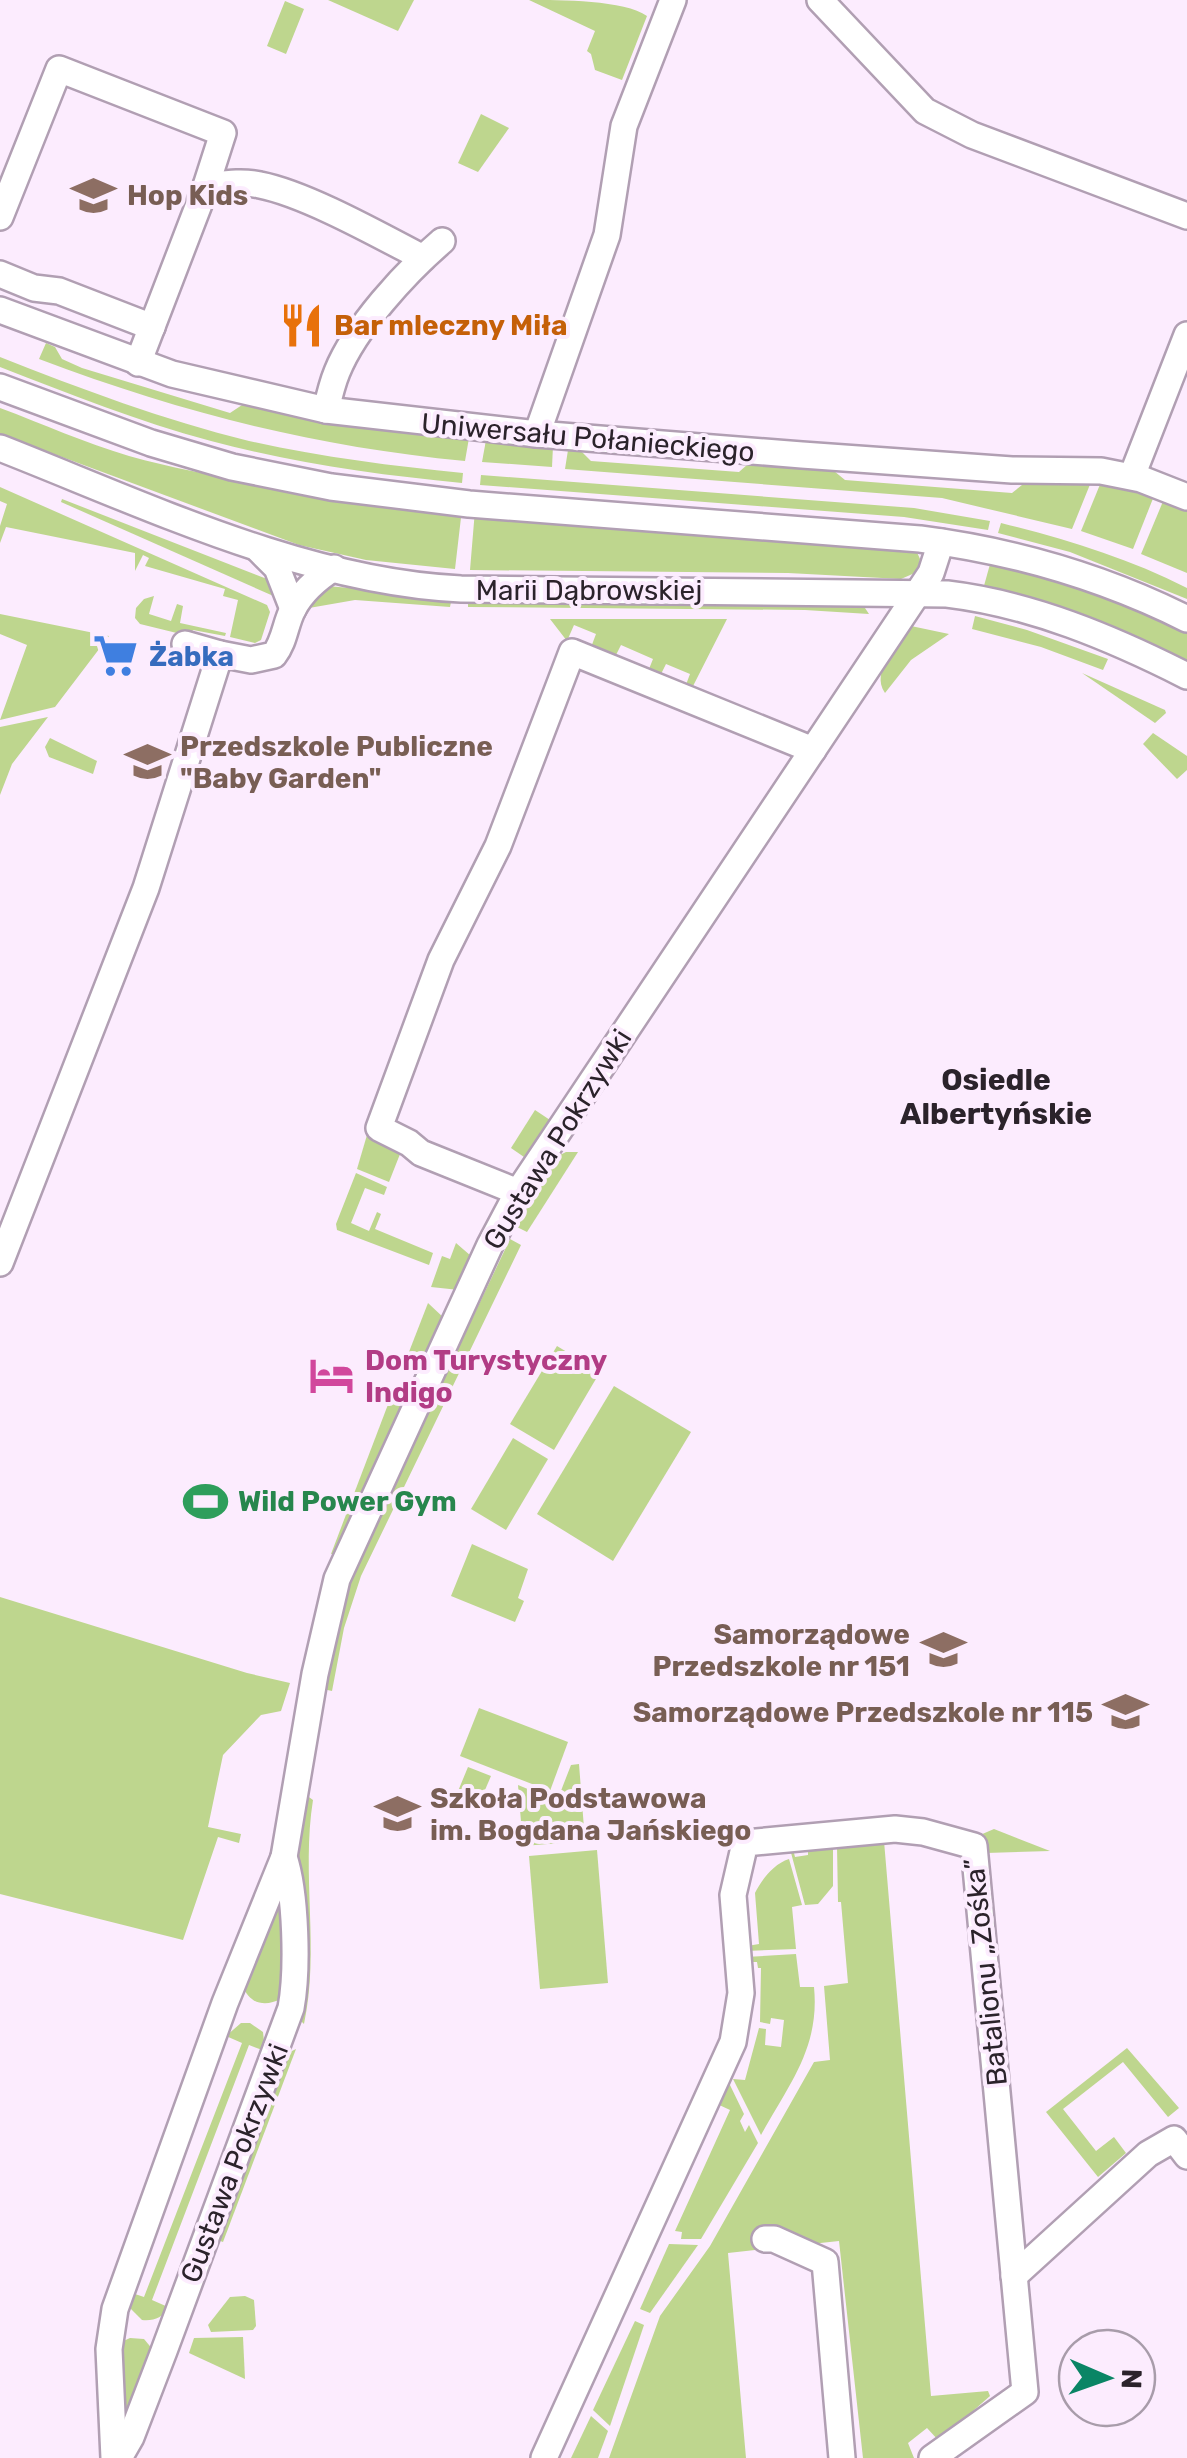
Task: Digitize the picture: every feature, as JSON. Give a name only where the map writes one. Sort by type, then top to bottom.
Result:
[{"type":"street","points":[[538,434],[607,235],[624,126],[674,0]]},
{"type":"street","points":[[820,0],[925,112],[972,135],[1187,216]]},
{"type":"street","points":[[0,217],[59,70],[222,132],[206,186],[138,363]]},
{"type":"street","points":[[206,186],[234,182],[262,185],[433,249],[357,335],[338,369],[326,410]]},
{"type":"street","points":[[0,274],[34,288],[59,291],[152,327]]},
{"type":"street","name":"Uniwersału Połanieckiego","points":[[0,310],[138,363],[211,385],[326,410],[538,434],[955,466],[1101,471],[1132,476],[1187,497]]},
{"type":"street","points":[[1132,476],[1187,334]]},
{"type":"street","points":[[0,387],[151,443],[232,466],[332,487],[469,504],[941,542],[1075,573],[1187,619]]},
{"type":"street","name":"Marii Dąbrowskiej","points":[[0,448],[256,547],[334,568],[446,588],[918,592],[976,598],[1030,612],[1114,642],[1187,676]]},
{"type":"street","name":"Gustawa Pokrzywki","points":[[116,2458],[110,2349],[115,2309],[225,2003],[284,1857],[315,1674],[338,1579],[518,1192],[935,566],[941,542]]},
{"type":"street","points":[[256,547],[276,568],[293,609]]},
{"type":"street","points":[[184,644],[251,660],[274,655],[282,644],[293,609],[312,584],[334,568]]},
{"type":"street","points":[[518,1192],[421,1153],[409,1142],[379,1128],[441,960],[498,846],[572,652],[813,750]]},
{"type":"street","points":[[0,1263],[146,888],[220,654]]},
{"type":"street","name":"Batalionu „Zośka”","points":[[544,2458],[733,2042],[741,1992],[733,1894],[745,1843],[896,1829],[924,1832],[974,1846],[1025,2392],[932,2458]]},
{"type":"street","name":"Gustawa Pokrzywki","points":[[116,2458],[132,2437],[291,2008],[294,1982],[290,1876],[284,1857]]},
{"type":"street","points":[[1014,2276],[1148,2154],[1174,2139],[1187,2156]]},
{"type":"street","points":[[765,2239],[774,2239],[825,2262],[842,2458]]},
{"type":"green space","points":[[328,0],[414,0],[398,31]]},
{"type":"green space","points":[[529,0],[608,4],[647,16],[622,80],[595,70],[587,51],[595,31]]},
{"type":"green space","points":[[285,1],[304,9],[286,54],[267,46]]},
{"type":"green space","points":[[481,114],[509,128],[478,172],[458,163]]},
{"type":"green space","points":[[46,343],[55,347],[62,359],[82,368],[230,413],[245,403],[358,427],[469,438],[465,461],[354,446],[197,411],[39,359]]},
{"type":"green space","points":[[0,357],[217,433],[329,456],[463,473],[462,483],[335,467],[211,441],[0,367]]},
{"type":"green space","points":[[0,408],[113,451],[170,466],[253,482],[462,509],[455,569],[366,560],[299,545],[0,434]]},
{"type":"green space","points":[[486,440],[553,446],[552,467],[482,462]]},
{"type":"green space","points":[[568,450],[581,451],[591,461],[739,472],[748,464],[834,471],[845,480],[1012,493],[1027,481],[1091,482],[1072,529],[942,498],[565,469]]},
{"type":"green space","points":[[481,475],[914,508],[990,521],[988,530],[904,517],[480,485]]},
{"type":"green space","points":[[1101,482],[1154,496],[1133,549],[1081,531]]},
{"type":"green space","points":[[0,487],[267,605],[270,612],[261,640],[255,643],[230,637],[238,600],[223,596],[225,589],[145,566],[149,558],[143,555],[135,571],[135,553],[6,527],[0,543],[0,526],[7,504],[0,501]]},
{"type":"green space","points":[[62,499],[267,579],[278,598],[61,502]]},
{"type":"green space","points":[[1164,499],[1187,510],[1187,573],[1141,554]]},
{"type":"green space","points":[[475,510],[916,550],[920,559],[917,572],[901,579],[788,573],[470,570]]},
{"type":"green space","points":[[1001,523],[1142,567],[1187,588],[1187,599],[1070,552],[998,533]]},
{"type":"green space","points":[[992,557],[1042,570],[1187,627],[1187,668],[982,593]]},
{"type":"green space","points":[[327,586],[452,597],[450,607],[355,600],[309,608]]},
{"type":"green space","points":[[154,596],[149,614],[171,621],[177,604],[183,606],[180,623],[226,633],[225,636],[193,630],[189,636],[140,624],[135,618],[136,608],[144,599]]},
{"type":"green space","points":[[468,597],[863,605],[869,614],[468,607]]},
{"type":"green space","points":[[0,614],[109,636],[55,707],[0,720],[27,645],[0,634]]},
{"type":"green space","points":[[975,616],[1108,659],[1103,670],[1041,647],[972,629]]},
{"type":"green space","points":[[550,619],[727,619],[690,692],[684,690],[690,674],[666,664],[661,674],[649,669],[653,659],[621,645],[613,661],[590,650],[596,634],[574,625],[567,641]]},
{"type":"green space","points":[[911,626],[949,634],[911,660],[885,693],[881,685],[883,667]]},
{"type":"green space","points":[[1082,673],[1165,710],[1166,713],[1155,723]]},
{"type":"green space","points":[[48,717],[12,764],[0,795],[0,727]]},
{"type":"green space","points":[[1153,733],[1187,756],[1187,770],[1177,779],[1143,744]]},
{"type":"green space","points":[[50,738],[97,761],[93,774],[49,757],[45,747]]},
{"type":"green space","points":[[535,1110],[550,1120],[524,1157],[511,1148]]},
{"type":"green space","points":[[367,1135],[402,1149],[389,1182],[357,1169]]},
{"type":"green space","points":[[578,1152],[527,1232],[515,1226],[554,1158]]},
{"type":"green space","points":[[356,1173],[387,1187],[384,1195],[365,1188],[351,1223],[369,1231],[377,1212],[381,1214],[375,1229],[433,1253],[429,1265],[337,1230]]},
{"type":"green space","points":[[510,1239],[521,1245],[361,1576],[344,1628],[332,1691],[323,1689],[340,1612],[357,1561]]},
{"type":"green space","points":[[456,1243],[471,1256],[459,1290],[431,1287],[442,1256],[450,1259]]},
{"type":"green space","points":[[428,1303],[445,1319],[422,1368],[407,1357]]},
{"type":"green space","points":[[557,1346],[600,1372],[554,1450],[510,1424]]},
{"type":"green space","points":[[614,1386],[691,1432],[613,1561],[537,1514]]},
{"type":"green space","points":[[392,1394],[406,1399],[331,1554]]},
{"type":"green space","points":[[513,1438],[548,1459],[506,1530],[471,1509]]},
{"type":"green space","points":[[472,1544],[528,1569],[518,1598],[524,1601],[515,1622],[451,1596]]},
{"type":"green space","points":[[0,1597],[290,1683],[281,1711],[261,1715],[223,1755],[208,1827],[241,1834],[239,1843],[218,1837],[183,1940],[0,1894]]},
{"type":"green space","points":[[479,1708],[568,1742],[550,1791],[460,1756]]},
{"type":"green space","points":[[579,1764],[585,1841],[523,1846],[518,1785],[557,1801],[571,1765]]},
{"type":"green space","points":[[468,1767],[491,1776],[479,1804],[456,1796]]},
{"type":"green space","points":[[306,1795],[313,1800],[309,1856],[310,1969],[304,2024],[298,2018],[297,1869]]},
{"type":"green space","points":[[994,1829],[1050,1851],[986,1853],[973,1838]]},
{"type":"green space","points":[[884,1841],[931,2396],[988,2391],[990,2396],[939,2441],[927,2428],[908,2443],[914,2458],[863,2458],[839,2241],[728,2253],[746,2458],[609,2458],[660,2316],[710,2246],[814,2062],[830,2060],[824,1986],[848,1983],[838,1902],[837,1846]]},
{"type":"green space","points":[[833,1845],[833,1886],[818,1904],[805,1905],[790,1849],[795,1857],[808,1855],[808,1847]]},
{"type":"green space","points":[[597,1850],[608,1983],[540,1989],[529,1856]]},
{"type":"green space","points":[[789,1859],[802,1905],[792,1907],[796,1949],[745,1951],[747,1946],[759,1944],[755,1893],[773,1869]]},
{"type":"green space","points":[[279,1879],[288,1986],[281,1999],[264,2003],[249,1997],[243,1986]]},
{"type":"green space","points":[[796,1954],[800,1987],[814,1987],[812,2029],[792,2082],[761,2135],[733,2079],[745,2080],[759,2028],[766,2029],[765,2045],[781,2047],[784,2020],[771,2018],[770,2024],[760,2022],[761,1968],[745,1957]]},
{"type":"green space","points":[[241,2023],[250,2023],[263,2032],[265,2051],[249,2045],[152,2300],[168,2307],[158,2318],[142,2320],[129,2307],[129,2292],[144,2297],[242,2043],[226,2036]]},
{"type":"green space","points":[[1127,2048],[1179,2108],[1168,2117],[1123,2062],[1063,2109],[1096,2151],[1114,2137],[1126,2153],[1098,2177],[1046,2112]]},
{"type":"green space","points":[[296,2049],[223,2242],[215,2239],[286,2054]]},
{"type":"green space","points":[[729,2083],[744,2114],[740,2121],[745,2132],[749,2125],[758,2143],[701,2239],[681,2239],[682,2232],[675,2231],[730,2110],[715,2103]]},
{"type":"green space","points":[[669,2244],[698,2245],[650,2313],[640,2309]]},
{"type":"green space","points":[[230,2297],[254,2300],[253,2330],[211,2332],[208,2325]]},
{"type":"green space","points":[[635,2321],[644,2325],[610,2426],[593,2410]]},
{"type":"green space","points":[[243,2337],[245,2379],[189,2353],[194,2338]]},
{"type":"green space","points":[[130,2338],[144,2339],[154,2351],[124,2436],[119,2343]]},
{"type":"green space","points":[[591,2416],[608,2431],[598,2458],[571,2458]]},
{"type":"place","name":"Hop Kids","points":[[94,195]]},
{"type":"place","name":"Bar mleczny Miła","points":[[301,325]]},
{"type":"place","name":"Żabka","points":[[116,656]]},
{"type":"place","name":"Przedszkole Publiczne \"Baby Garden\"","points":[[147,762]]},
{"type":"place","name":"Dom Turystyczny Indigo","points":[[332,1376]]},
{"type":"place","name":"Wild Power Gym","points":[[205,1501]]},
{"type":"place","name":"Samorządowe Przedszkole nr 151","points":[[943,1650]]},
{"type":"place","name":"Samorządowe Przedszkole nr 115","points":[[1126,1712]]},
{"type":"place","name":"Szkoła Podstawowa im. Bogdana Jańskiego","points":[[397,1814]]},
{"type":"district","name":"Osiedle Albertyńskie","points":[[996,1097]]}]
